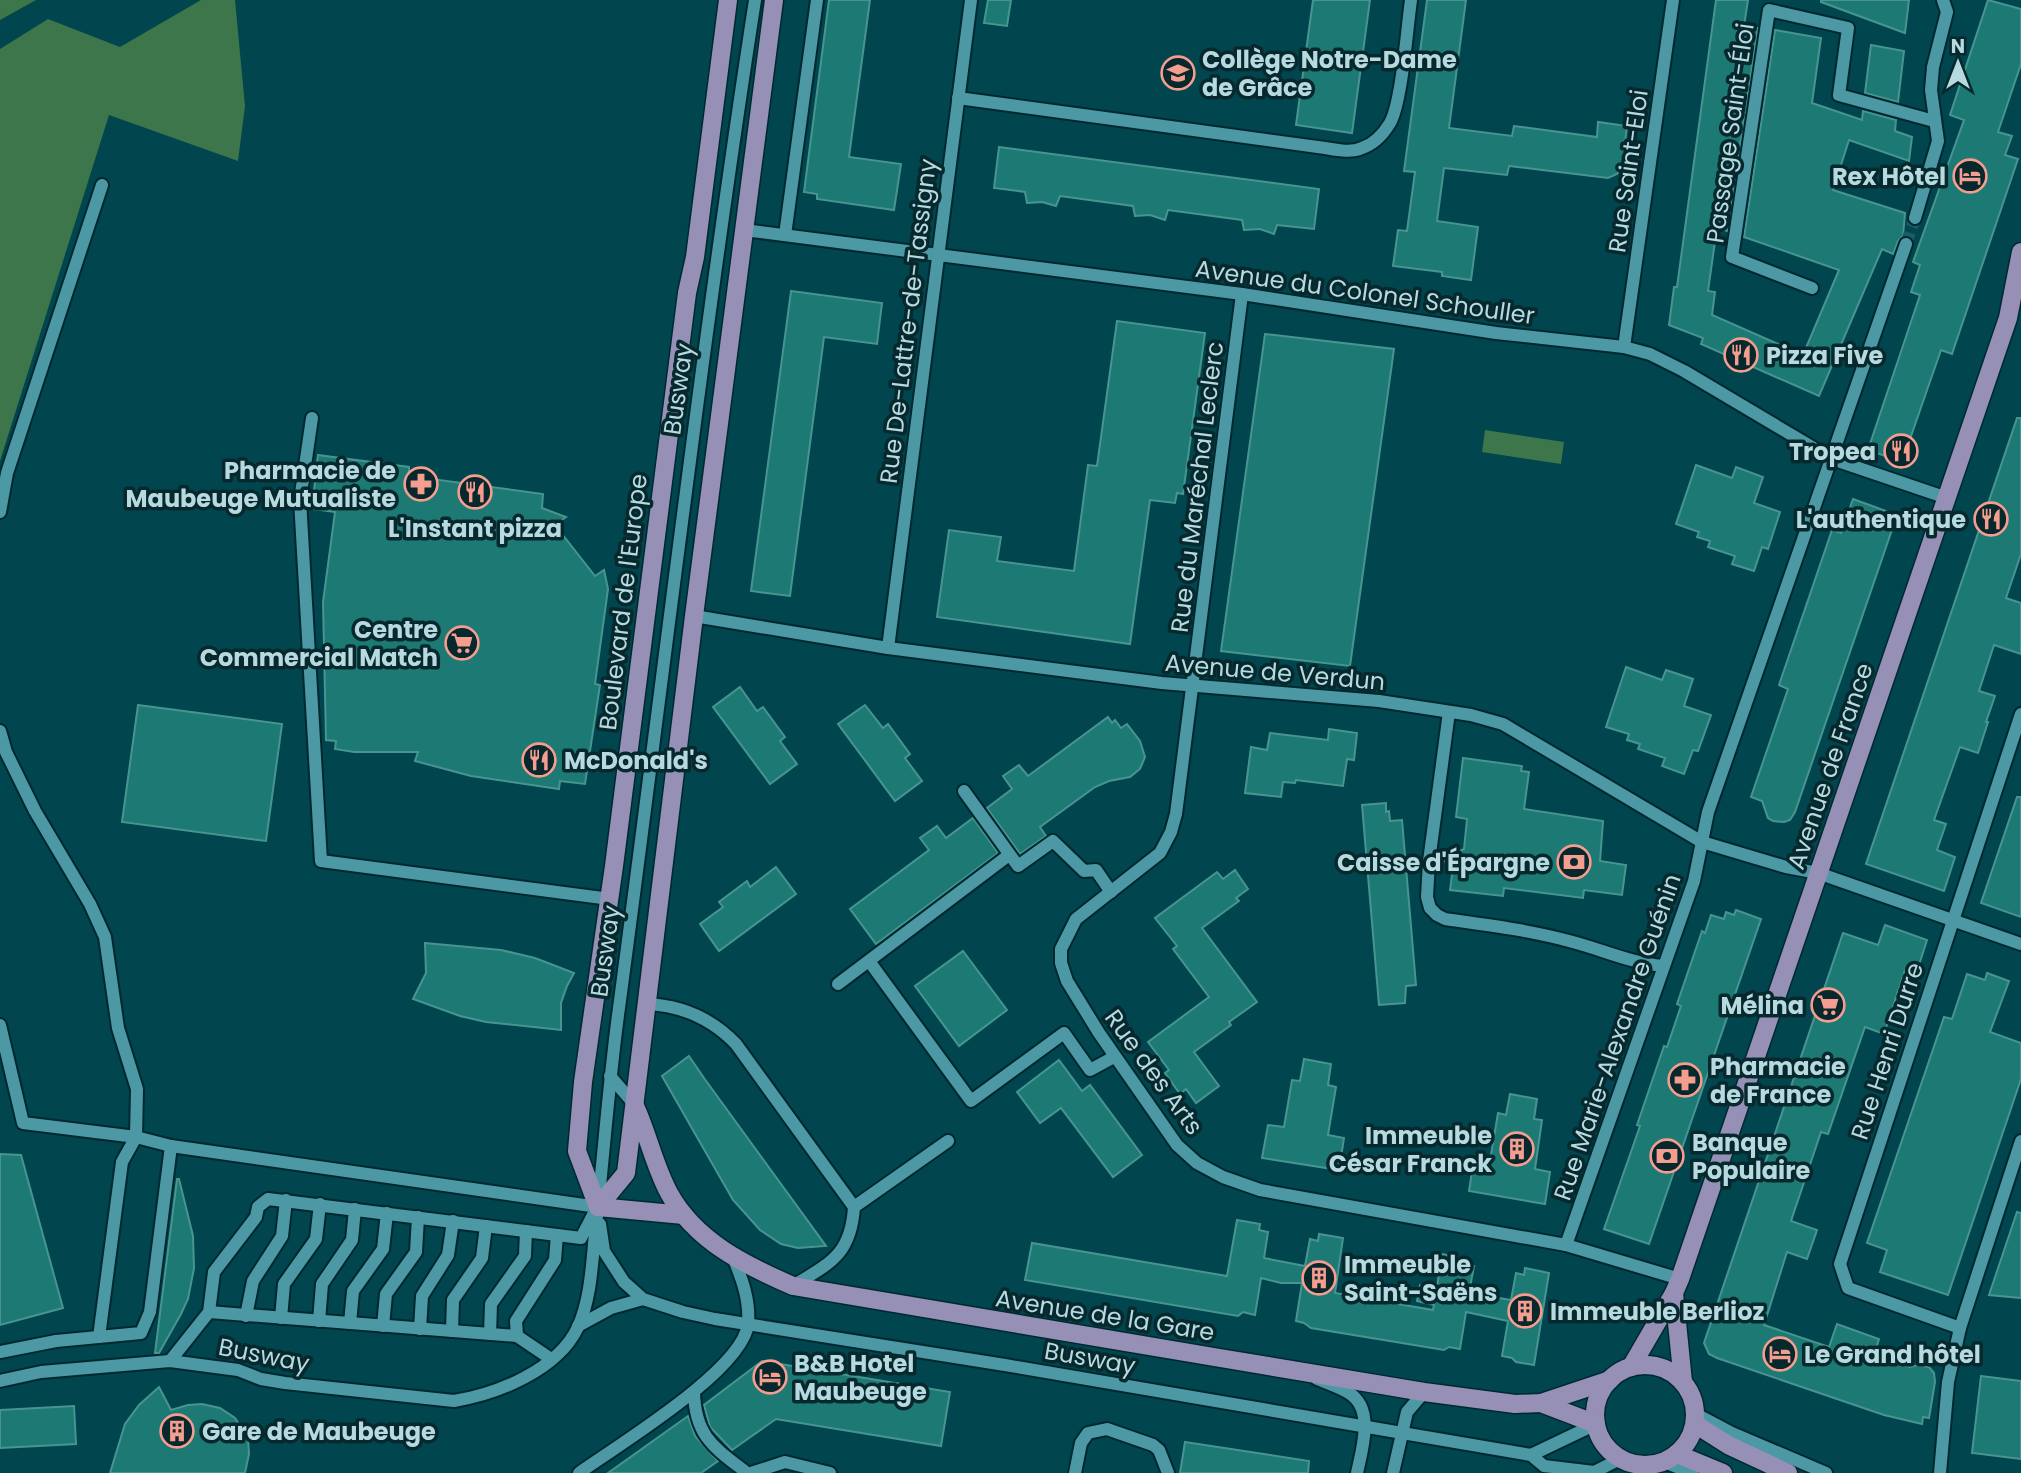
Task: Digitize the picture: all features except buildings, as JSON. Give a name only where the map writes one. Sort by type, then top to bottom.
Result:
[{"type":"main road","name":"Boulevard de l'Europe","points":[[598,1207],[577,1151],[583,1082],[610,899],[687,293],[697,244],[729,0]]},
{"type":"main road","points":[[598,1207],[626,1173],[638,1113],[637,1066],[774,0]]},
{"type":"main road","name":"Avenue de France","points":[[1677,1286],[1947,498],[2015,320],[2021,251]]},
{"type":"main road","name":"Avenue de la Gare","points":[[638,1113],[669,1194],[684,1215],[715,1245],[733,1257],[793,1286],[1424,1392],[1515,1404],[1541,1404],[1610,1380]]},
{"type":"main road","points":[[598,1207],[684,1215]]},
{"type":"main road","points":[[1631,1367],[1677,1286]]},
{"type":"main road","points":[[1677,1286],[1683,1382]]},
{"type":"main road","points":[[1631,1367],[1659,1367],[1672,1373],[1690,1392],[1695,1419],[1685,1446],[1671,1458],[1643,1469],[1620,1459],[1604,1444],[1596,1424],[1598,1400],[1610,1380],[1631,1367]]},
{"type":"main road","name":"Avenue de la Gare","points":[[1541,1404],[1596,1424]]},
{"type":"main road","points":[[1695,1419],[1728,1445],[1788,1473]]},
{"type":"main road","points":[[1671,1458],[1723,1473]]},
{"type":"street","name":"Busway","points":[[0,1381],[41,1372],[170,1361],[238,1370],[285,1383],[454,1401],[479,1397],[506,1387],[551,1359],[569,1342],[578,1326],[590,1280],[610,1076],[689,457],[755,0]]},
{"type":"street","points":[[785,235],[817,0]]},
{"type":"street","name":"Rue De-Lattre-de-Tassigny","points":[[888,648],[971,0]]},
{"type":"street","points":[[958,98],[1349,151],[1363,148],[1379,137],[1391,121],[1399,88],[1411,0]]},
{"type":"street","name":"Rue Saint-Eloi","points":[[1624,347],[1673,0]]},
{"type":"street","points":[[1915,218],[1938,141],[1931,90],[1947,12],[1943,0]]},
{"type":"street","name":"Passage Saint-Éloi","points":[[1812,288],[1732,257],[1769,10],[1848,28],[1839,95],[1934,121]]},
{"type":"street","points":[[0,512],[7,472],[102,186]]},
{"type":"street","name":"Avenue du Colonel Schouller","points":[[744,230],[1624,347],[1650,354],[1684,371],[1832,459],[1947,498]]},
{"type":"street","name":"Rue Marie-Alexandre Guénin","points":[[1566,1245],[1694,881],[1708,812],[1906,244]]},
{"type":"street","name":"Rue du Maréchal Leclerc","points":[[1193,684],[1242,295]]},
{"type":"street","points":[[312,418],[300,500],[321,861],[610,899]]},
{"type":"street","name":"Avenue de Verdun","points":[[694,616],[888,648],[1162,683],[1379,701],[1503,724],[1702,842],[1786,867],[1818,873],[2021,944]]},
{"type":"street","name":"Rue des Arts","points":[[1193,684],[1176,814],[1171,832],[1160,853],[1076,919],[1061,949],[1061,963],[1067,981],[1114,1057],[1177,1145],[1197,1163],[1223,1177],[1260,1190],[1566,1245],[1677,1286]]},
{"type":"street","points":[[1449,712],[1429,861],[1427,897],[1430,908],[1445,919],[1544,935],[1639,964],[1663,966]]},
{"type":"street","name":"Rue Henri Durre","points":[[1960,1328],[1848,1288],[1840,1264],[2021,714]]},
{"type":"street","points":[[0,731],[6,752],[35,811],[90,904],[105,937],[118,1028],[137,1089],[136,1136],[122,1162],[99,1337]]},
{"type":"street","points":[[964,791],[1018,866],[1053,841],[1084,871],[1096,870],[1111,892]]},
{"type":"street","points":[[838,984],[1009,855]]},
{"type":"street","points":[[869,961],[971,1101],[1064,1033],[1090,1070],[1114,1057]]},
{"type":"street","points":[[645,1004],[667,1005],[721,1028],[736,1044],[854,1207],[850,1238],[838,1256],[793,1286]]},
{"type":"street","points":[[0,1025],[23,1122],[136,1136],[171,1146],[598,1207],[581,1238],[268,1199],[258,1207],[256,1217],[214,1272],[209,1312],[170,1361]]},
{"type":"street","points":[[610,1076],[638,1113]]},
{"type":"street","points":[[1939,1468],[1948,1382],[1960,1328],[2021,1140]]},
{"type":"street","points":[[854,1207],[948,1141]]},
{"type":"street","points":[[0,1352],[56,1341],[141,1333],[150,1312],[171,1146]]},
{"type":"street","points":[[246,1316],[253,1280],[282,1236],[286,1200]]},
{"type":"street","points":[[281,1318],[284,1284],[316,1239],[320,1204]]},
{"type":"street","name":"Busway","points":[[598,1207],[604,1251],[624,1282],[643,1299],[683,1312],[748,1325],[1005,1364],[1531,1455],[1544,1466],[1594,1472],[1620,1459]]},
{"type":"street","points":[[319,1321],[323,1284],[352,1240],[355,1209]]},
{"type":"street","points":[[350,1323],[353,1291],[383,1249],[387,1213]]},
{"type":"street","points":[[383,1326],[386,1294],[416,1252],[418,1217]]},
{"type":"street","points":[[419,1329],[422,1296],[448,1255],[453,1222]]},
{"type":"street","points":[[452,1331],[453,1300],[482,1258],[486,1226]]},
{"type":"street","points":[[490,1334],[491,1304],[525,1256],[526,1231]]},
{"type":"street","points":[[517,1336],[516,1321],[555,1260],[557,1235]]},
{"type":"street","points":[[579,1473],[694,1392],[730,1359],[742,1343],[748,1325],[747,1296],[733,1257]]},
{"type":"street","name":"Busway","points":[[578,1326],[611,1308],[643,1299]]},
{"type":"street","points":[[209,1312],[517,1336],[551,1359]]},
{"type":"street","points":[[1301,1371],[1350,1393],[1359,1403],[1365,1427],[1357,1473]]},
{"type":"street","points":[[694,1392],[695,1411],[711,1445],[749,1473],[785,1462],[830,1473]]},
{"type":"street","points":[[1393,1473],[1407,1412],[1424,1392]]},
{"type":"street","points":[[1695,1419],[1826,1473]]},
{"type":"street","points":[[1531,1455],[1596,1424]]},
{"type":"street","points":[[1075,1473],[1081,1443],[1088,1433],[1107,1429],[1153,1445],[1159,1450],[1168,1473]]},
{"type":"street","points":[[1671,1458],[1692,1473]]},
{"type":"green space","points":[[0,0],[36,0],[0,20]]},
{"type":"green space","points":[[201,0],[235,0],[245,106],[238,161],[109,115],[0,461],[0,49],[48,19],[120,47]]},
{"type":"green space","points":[[1485,430],[1564,442],[1561,464],[1482,452]]},
{"type":"tunnel","points":[[1906,244],[1915,218]]},
{"type":"place","name":"Collège Notre-Dame de Grâce","points":[[1178,73]]},
{"type":"place","name":"Rex Hôtel","points":[[1970,176]]},
{"type":"place","name":"Pizza Five","points":[[1741,355]]},
{"type":"place","name":"Tropea","points":[[1901,451]]},
{"type":"place","name":"Pharmacie de Maubeuge Mutualiste","points":[[421,484]]},
{"type":"place","name":"L'Instant pizza","points":[[475,492]]},
{"type":"place","name":"L'authentique","points":[[1991,519]]},
{"type":"place","name":"Centre Commercial Match","points":[[462,643]]},
{"type":"place","name":"McDonald's","points":[[539,760]]},
{"type":"place","name":"Caisse d'Épargne","points":[[1574,862]]},
{"type":"place","name":"Mélina","points":[[1828,1005]]},
{"type":"place","name":"Pharmacie de France","points":[[1685,1080]]},
{"type":"place","name":"Immeuble César Franck","points":[[1517,1149]]},
{"type":"place","name":"Banque Populaire","points":[[1667,1156]]},
{"type":"place","name":"Immeuble Saint-Saëns","points":[[1319,1278]]},
{"type":"place","name":"Immeuble Berlioz","points":[[1525,1311]]},
{"type":"place","name":"Le Grand hôtel","points":[[1780,1354]]},
{"type":"place","name":"B&B Hotel Maubeuge","points":[[770,1377]]},
{"type":"place","name":"Gare de Maubeuge","points":[[177,1431]]}]
